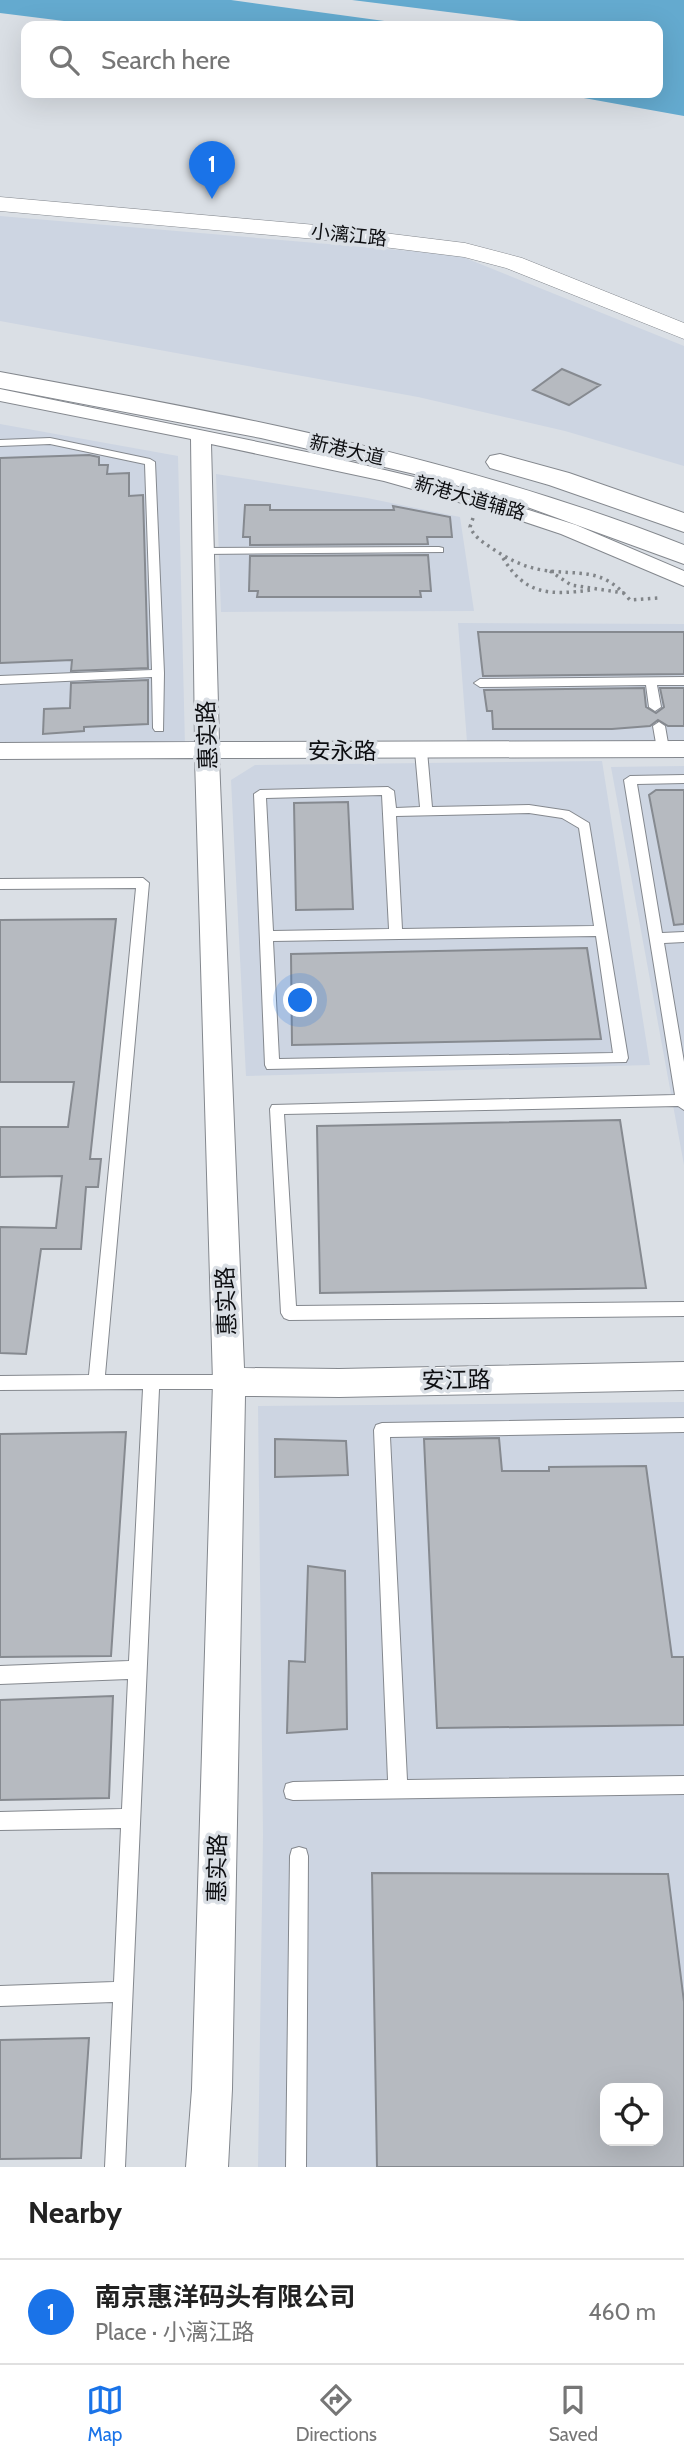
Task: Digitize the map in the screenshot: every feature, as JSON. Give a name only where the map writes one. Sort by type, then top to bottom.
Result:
[{"type":"main road","name":"新港大道","points":[[0,358],[344,422]]},
{"type":"main road","name":"新港大道","points":[[0,380],[335,446],[483,483],[639,536],[684,555]]},
{"type":"main road","name":"新港大道","points":[[407,437],[559,479],[684,523]]},
{"type":"street","name":"小漓江路","points":[[0,204],[327,233],[466,250],[514,263],[684,332]]},
{"type":"street","name":"新港大道辅路","points":[[0,395],[94,411],[317,457],[443,490],[547,521],[648,561],[684,579]]},
{"type":"street","name":"惠实路","points":[[201,435],[207,752],[229,1382],[212,2088],[207,2167]]},
{"type":"street","name":"安永路","points":[[0,751],[421,751],[669,741]]},
{"type":"street","name":"安江路","points":[[229,1382],[684,1376]]},
{"type":"lane","points":[[0,443],[50,441],[150,462],[159,728]]},
{"type":"lane","points":[[202,551],[439,551]]},
{"type":"lane","points":[[0,680],[158,673]]},
{"type":"lane","points":[[650,681],[655,708]]},
{"type":"lane","points":[[480,683],[684,681]]},
{"type":"lane","points":[[421,751],[426,811]]},
{"type":"lane","points":[[684,779],[630,780],[684,1102],[277,1109],[289,1313],[684,1310]]},
{"type":"lane","points":[[390,812],[529,809],[565,814],[585,826],[621,1058],[272,1065],[260,794],[388,791],[396,934]]},
{"type":"lane","points":[[0,884],[143,883],[96,1383]]},
{"type":"lane","points":[[266,936],[601,931]]},
{"type":"lane","points":[[656,938],[684,937]]},
{"type":"lane","points":[[0,1383],[229,1382]]},
{"type":"lane","points":[[115,2167],[150,1383]]},
{"type":"lane","points":[[398,1788],[382,1430],[684,1425]]},
{"type":"lane","points":[[0,1675],[138,1670]]},
{"type":"lane","points":[[293,1791],[684,1784]]},
{"type":"lane","points":[[0,1821],[131,1818]]},
{"type":"lane","points":[[296,2167],[299,1856]]},
{"type":"lane","points":[[0,1996],[124,1992]]},
{"type":"path","points":[[478,511],[470,527],[475,537],[503,557],[520,565],[549,571],[580,571],[600,575],[616,584],[630,600],[659,598]]},
{"type":"path","points":[[503,557],[519,583],[533,590],[624,593]]},
{"type":"path","points":[[508,569],[520,565]]},
{"type":"path","points":[[549,571],[572,585],[591,590]]},
{"type":"path","points":[[607,591],[616,584]]},
{"type":"path","points":[[570,592],[568,588],[572,585]]},
{"type":"shaded area","points":[[0,216],[458,255],[684,346],[684,466],[565,431],[418,397],[0,321]]},
{"type":"shaded area","points":[[0,424],[178,456],[185,746],[0,746]]},
{"type":"shaded area","points":[[216,474],[367,498],[460,517],[474,611],[221,612]]},
{"type":"shaded area","points":[[458,623],[684,624],[684,742],[467,742]]},
{"type":"shaded area","points":[[602,761],[650,1065],[246,1076],[231,780],[255,765]]},
{"type":"shaded area","points":[[684,766],[684,1165],[611,767]]},
{"type":"shaded area","points":[[684,1402],[684,2167],[258,2167],[263,1835],[258,1406]]},
{"type":"water","points":[[0,0],[684,0],[684,116],[584,98],[663,98],[663,21],[64,21],[0,13]]},
{"type":"pier","points":[[231,0],[352,0],[521,21],[384,21]]},
{"type":"building","points":[[562,369],[600,385],[569,405],[533,390]]},
{"type":"building","points":[[89,455],[99,457],[99,465],[108,465],[107,474],[129,473],[129,496],[143,495],[148,668],[71,671],[72,660],[0,663],[0,458]]},
{"type":"building","points":[[245,505],[270,505],[270,510],[394,510],[393,506],[450,517],[452,537],[427,537],[428,544],[250,545],[250,537],[243,537]]},
{"type":"building","points":[[428,555],[431,591],[420,591],[421,597],[257,597],[258,591],[249,591],[250,556]]},
{"type":"building","points":[[478,632],[684,632],[684,674],[483,676]]},
{"type":"building","points":[[148,680],[148,724],[84,727],[84,731],[43,734],[44,709],[70,708],[71,683]]},
{"type":"building","points":[[644,688],[646,707],[656,713],[664,707],[660,688],[684,688],[684,726],[668,726],[658,720],[650,726],[612,729],[493,729],[492,711],[487,711],[484,690]]},
{"type":"building","points":[[656,790],[684,790],[684,924],[674,925],[649,795]]},
{"type":"building","points":[[348,802],[353,909],[296,910],[294,803]]},
{"type":"building","points":[[116,919],[90,1159],[101,1159],[98,1187],[86,1187],[81,1249],[41,1249],[26,1354],[0,1353],[0,1227],[56,1228],[62,1176],[0,1177],[0,1127],[68,1127],[74,1082],[0,1082],[0,920]]},
{"type":"building","points":[[587,948],[601,1039],[292,1045],[291,954]]},
{"type":"building","points":[[620,1120],[646,1288],[320,1293],[317,1126]]},
{"type":"building","points":[[126,1432],[111,1656],[0,1657],[0,1434]]},
{"type":"building","points":[[499,1438],[502,1471],[549,1471],[549,1467],[646,1466],[672,1657],[684,1657],[684,1725],[437,1728],[424,1439]]},
{"type":"building","points":[[275,1439],[346,1441],[348,1475],[275,1477]]},
{"type":"building","points":[[308,1566],[345,1571],[347,1729],[287,1733],[289,1661],[305,1662]]},
{"type":"building","points":[[113,1696],[109,1798],[0,1800],[0,1700]]},
{"type":"building","points":[[372,1873],[668,1874],[684,2002],[684,2167],[377,2167]]},
{"type":"building","points":[[89,2038],[81,2158],[0,2159],[0,2040]]},
{"type":"place","name":"南京惠洋码头有限公司","points":[[212,199]]}]
